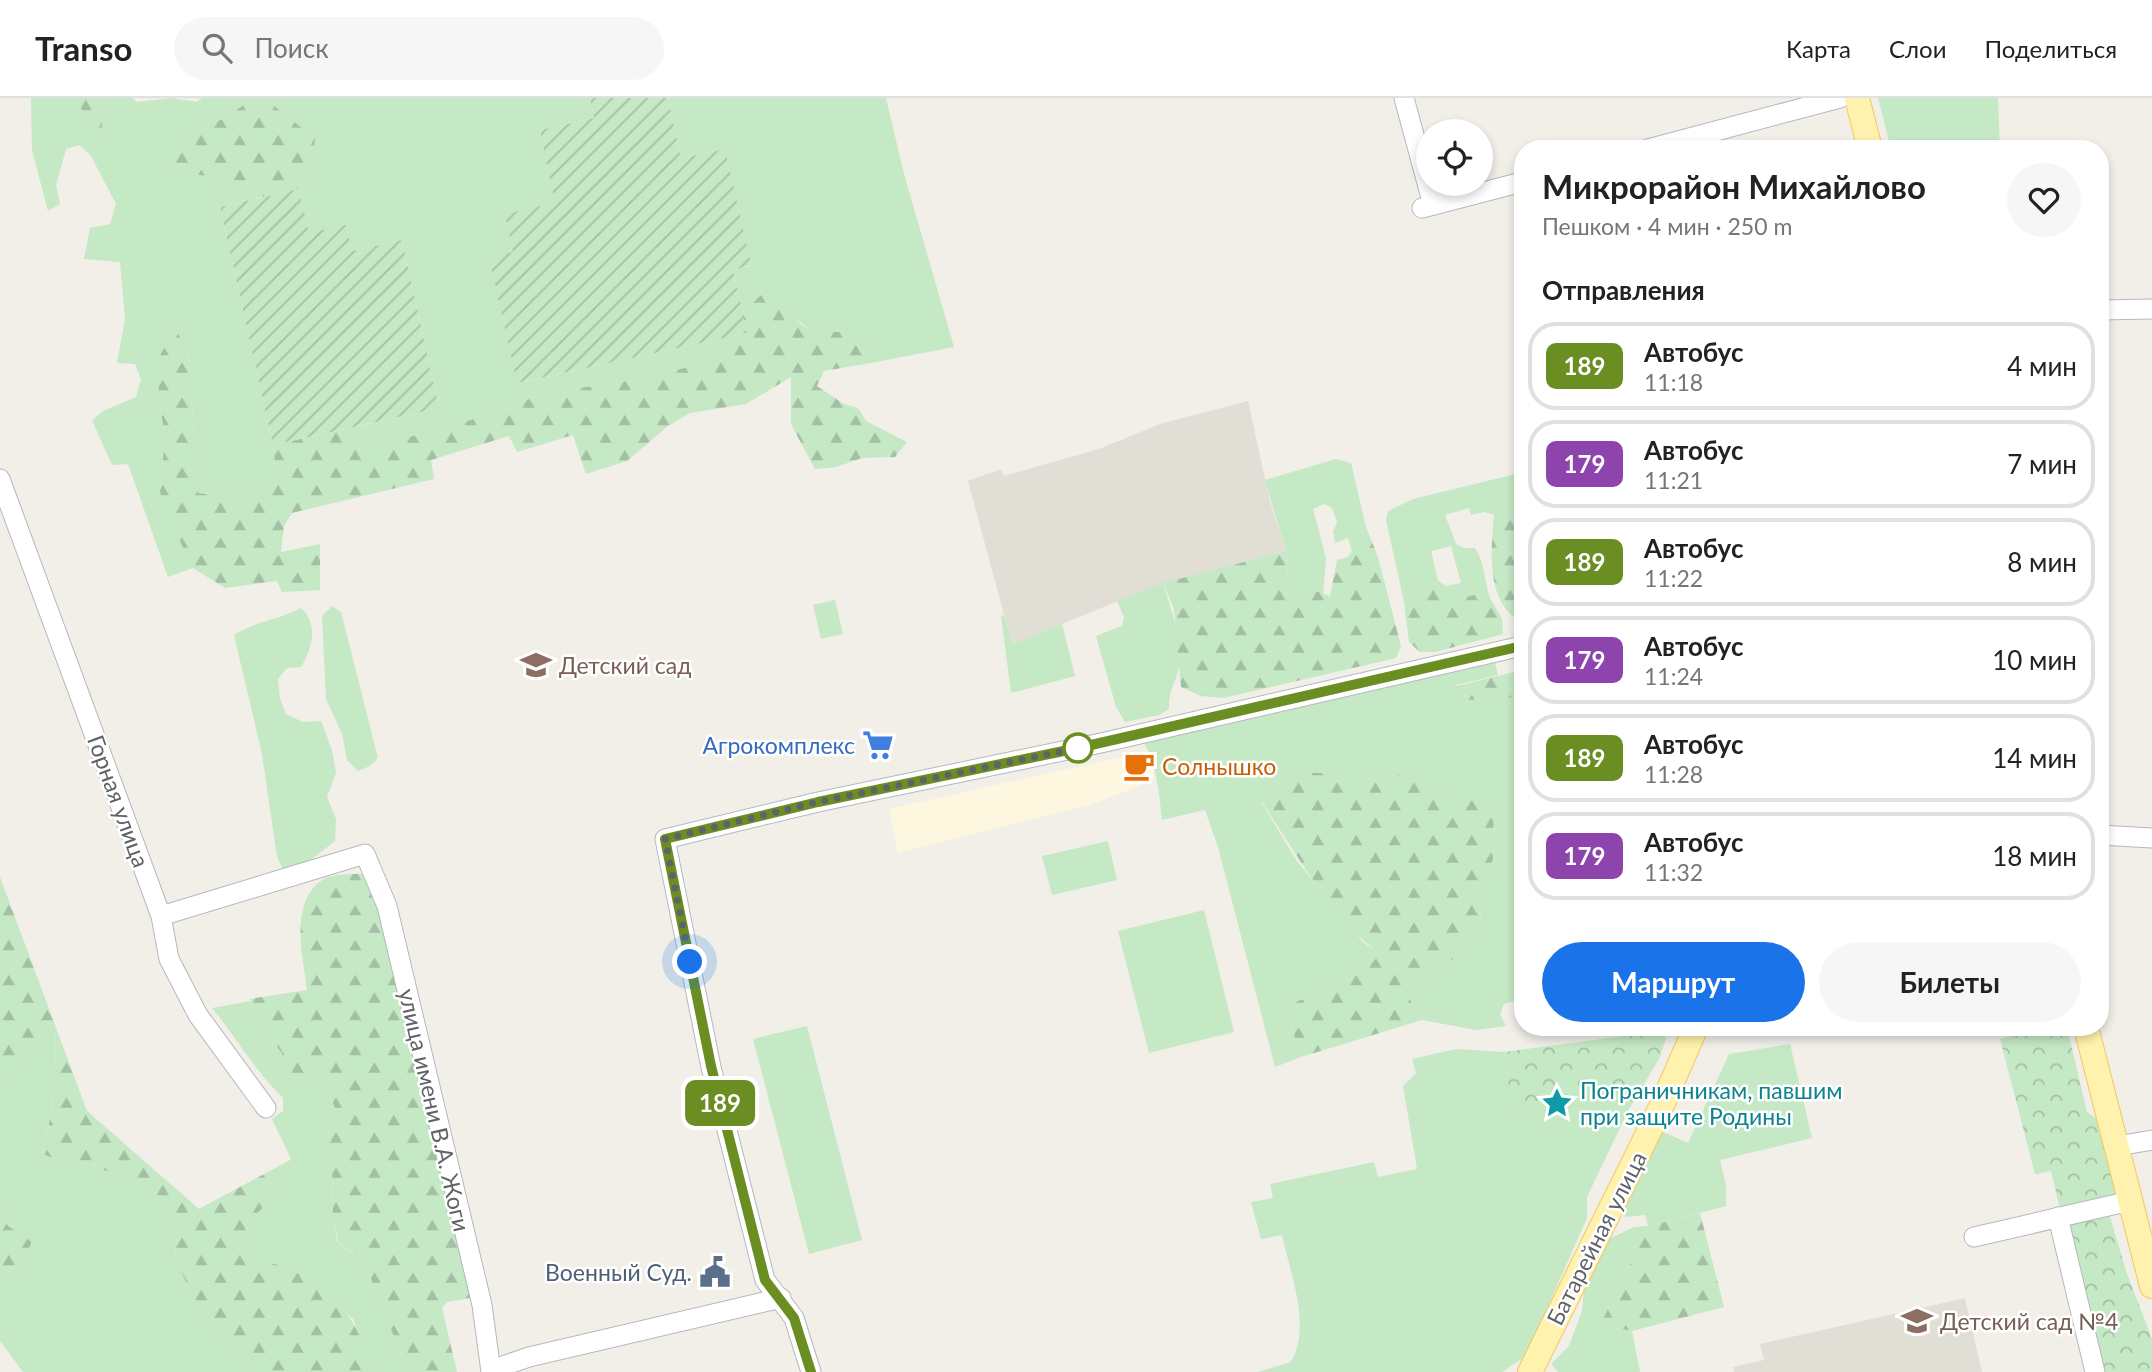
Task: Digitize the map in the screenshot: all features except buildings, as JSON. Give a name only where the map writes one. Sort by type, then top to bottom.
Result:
[{"type":"main road","points":[[1857,98],[1868,140]]},
{"type":"main road","name":"Батарейная улица","points":[[1528,1371],[1658,1114],[1692,1036]]},
{"type":"main road","points":[[2089,1036],[2152,1286]]},
{"type":"street","points":[[1404,98],[1426,207],[1514,184]]},
{"type":"street","points":[[1682,140],[1840,98]]},
{"type":"street","points":[[2109,310],[2152,309]]},
{"type":"street","name":"Горная улица","points":[[0,479],[161,916],[169,958],[198,1015],[266,1108]]},
{"type":"street","points":[[811,1372],[794,1318],[765,1280],[711,1066],[665,839],[818,802],[1101,743],[1514,648]]},
{"type":"street","points":[[2109,836],[2152,838]]},
{"type":"street","name":"улица имени В.А. Жоги","points":[[161,916],[365,855],[387,906],[482,1306],[491,1371]]},
{"type":"street","points":[[2117,1146],[2152,1140]]},
{"type":"street","points":[[1974,1237],[2130,1201]]},
{"type":"street","points":[[2058,1217],[2095,1372]]},
{"type":"street","points":[[491,1371],[529,1357],[781,1298]]},
{"type":"shaded area","points":[[1248,401],[1270,501],[1286,551],[1153,587],[1012,644],[968,481],[1001,469],[1004,476],[1099,449],[1160,424]]},
{"type":"shaded area","points":[[1157,749],[1153,781],[1089,805],[898,853],[889,809]]},
{"type":"shaded area","name":"Детский сад №4","points":[[1965,1298],[1982,1372],[1734,1372],[1733,1367],[1764,1360],[1760,1344]]},
{"type":"green space","points":[[31,98],[72,98],[101,133],[105,98],[133,98],[136,102],[172,98],[197,102],[202,98],[253,98],[224,119],[189,129],[173,171],[262,184],[263,197],[220,207],[273,445],[276,475],[268,484],[250,494],[231,496],[198,493],[188,350],[174,330],[159,400],[165,436],[160,492],[193,568],[168,577],[128,464],[112,465],[92,420],[103,411],[136,397],[141,379],[135,364],[117,363],[125,319],[120,262],[84,259],[90,228],[110,224],[116,204],[91,156],[79,145],[66,149],[56,185],[60,204],[48,211],[32,150]]},
{"type":"green space","points":[[72,98],[105,98],[101,134]]},
{"type":"green space","points":[[253,98],[265,98],[315,139],[312,160],[299,189],[263,197],[262,184],[172,171],[171,156],[189,129],[224,119]]},
{"type":"green space","points":[[265,98],[590,98],[594,118],[540,130],[556,203],[513,252],[518,383],[719,339],[710,362],[633,380],[546,393],[468,421],[358,451],[364,425],[439,408],[402,240],[352,251],[309,233],[299,189],[312,160],[284,113]]},
{"type":"green space","points":[[590,98],[668,98],[681,158],[725,149],[751,265],[733,270],[747,333],[517,383],[489,257],[513,252],[505,214],[555,203],[540,130],[594,118]]},
{"type":"green space","points":[[668,98],[886,98],[904,174],[954,347],[876,362],[842,332],[813,332],[762,294],[742,313],[733,269],[750,266],[724,149],[681,158]]},
{"type":"green space","points":[[1878,98],[1998,98],[2000,140],[1889,140]]},
{"type":"green space","points":[[299,189],[309,233],[346,225],[352,251],[402,240],[439,408],[273,445],[220,207]]},
{"type":"green space","points":[[780,292],[802,326],[818,331],[842,332],[876,362],[824,371],[817,386],[844,404],[858,408],[866,421],[907,442],[895,457],[862,458],[836,467],[815,469],[791,424],[791,377],[746,404],[690,413],[668,426],[627,461],[586,474],[573,435],[517,452],[509,436],[431,460],[434,479],[292,513],[284,526],[281,552],[320,544],[320,590],[282,592],[277,581],[225,588],[193,568],[168,517],[160,492],[165,436],[159,400],[158,359],[175,329],[188,350],[198,493],[241,496],[259,490],[276,475],[273,445],[364,425],[358,451],[468,421],[546,393],[633,380],[710,362],[719,339],[746,333],[742,313],[762,294]]},
{"type":"green space","points":[[1336,459],[1351,463],[1366,527],[1352,551],[1348,538],[1335,543],[1333,532],[1337,522],[1332,508],[1324,504],[1313,509],[1326,558],[1323,595],[1288,582],[1286,551],[1265,480]]},
{"type":"green space","points":[[1514,474],[1514,507],[1494,515],[1484,512],[1471,515],[1469,508],[1445,515],[1456,544],[1464,548],[1475,548],[1483,566],[1490,598],[1478,594],[1467,598],[1461,589],[1446,586],[1461,583],[1451,546],[1431,551],[1438,581],[1432,577],[1412,591],[1404,602],[1386,520],[1388,511],[1413,499]]},
{"type":"green space","points":[[1514,507],[1514,617],[1496,589],[1492,559],[1494,515]]},
{"type":"green space","points":[[1366,527],[1378,557],[1401,646],[1396,658],[1223,698],[1201,696],[1181,687],[1174,609],[1163,583],[1286,551],[1288,582],[1330,596],[1337,560],[1348,557]]},
{"type":"green space","points":[[1432,576],[1446,586],[1461,589],[1467,597],[1478,594],[1490,598],[1502,619],[1503,634],[1435,652],[1420,652],[1409,642],[1404,602],[1412,591]]},
{"type":"green space","points":[[1163,583],[1180,648],[1179,668],[1169,709],[1159,715],[1125,722],[1116,707],[1096,636],[1122,626],[1124,617],[1117,601]]},
{"type":"green space","points":[[835,600],[843,634],[821,639],[813,605]]},
{"type":"green space","points":[[332,606],[341,612],[378,758],[370,766],[358,771],[347,760],[342,734],[326,699],[322,616]]},
{"type":"green space","points":[[301,608],[310,621],[311,645],[301,667],[287,668],[278,679],[280,699],[286,714],[303,722],[321,721],[332,750],[336,773],[327,797],[336,819],[335,841],[299,869],[284,871],[277,857],[262,754],[234,635]]},
{"type":"green space","points":[[1004,615],[1012,644],[1062,624],[1075,676],[1011,693],[1001,616]]},
{"type":"green space","points":[[1495,662],[1498,675],[1456,685],[1468,700],[1514,697],[1514,1001],[1504,1004],[1500,1014],[1506,1026],[1476,1030],[1422,1020],[1406,995],[1459,954],[1480,921],[1483,886],[1493,859],[1494,803],[1436,795],[1418,782],[1411,771],[1367,785],[1343,785],[1321,773],[1292,773],[1261,802],[1297,861],[1364,943],[1381,954],[1365,971],[1285,1007],[1301,1057],[1275,1067],[1218,847],[1205,810],[1162,820],[1154,770],[1143,741]]},
{"type":"green space","points":[[1514,672],[1514,697],[1468,700],[1457,686]]},
{"type":"green space","points":[[1411,771],[1418,782],[1436,795],[1458,800],[1494,802],[1493,859],[1483,886],[1480,921],[1459,954],[1407,995],[1422,1020],[1301,1057],[1285,1007],[1365,971],[1380,954],[1362,939],[1330,903],[1261,801],[1292,773],[1321,773],[1343,785],[1366,785]]},
{"type":"green space","points":[[1108,841],[1117,880],[1052,895],[1042,856]]},
{"type":"green space","points":[[367,873],[377,895],[476,1297],[447,1302],[442,1308],[457,1372],[408,1372],[365,1264],[338,1241],[333,1217],[332,1170],[326,1147],[326,1118],[335,1109],[319,1069],[283,1087],[282,1053],[262,1029],[250,999],[307,990],[300,930],[306,901],[313,889],[328,877]]},
{"type":"green space","points":[[0,877],[87,1111],[199,1209],[292,1159],[265,1206],[249,1221],[245,1245],[264,1259],[312,1281],[337,1301],[355,1326],[373,1372],[254,1372],[254,1363],[192,1296],[175,1257],[178,1225],[148,1183],[117,1177],[97,1166],[62,1161],[42,1154],[54,1090],[55,1025],[9,1080],[0,1072]]},
{"type":"green space","points":[[1204,910],[1234,1032],[1149,1053],[1118,931]]},
{"type":"green space","points":[[251,1001],[262,1029],[282,1053],[283,1087],[319,1069],[335,1110],[326,1147],[332,1170],[333,1217],[337,1241],[365,1264],[408,1372],[373,1372],[353,1319],[296,1272],[264,1262],[245,1245],[249,1221],[265,1206],[291,1159],[272,1119],[283,1111],[283,1098],[263,1077],[212,1008]]},
{"type":"green space","points":[[55,1024],[54,1089],[42,1154],[62,1161],[97,1166],[117,1177],[148,1183],[178,1225],[175,1257],[192,1296],[254,1363],[254,1372],[23,1372],[0,1341],[0,1276],[22,1261],[8,1226],[0,1214],[0,1072],[10,1079]]},
{"type":"green space","points":[[807,1026],[862,1240],[809,1254],[753,1039]]},
{"type":"green space","points":[[1624,1036],[1664,1036],[1666,1039],[1659,1059],[1628,1111],[1512,1108],[1504,1052]]},
{"type":"green space","points":[[2011,1036],[2069,1036],[2087,1112],[2106,1125],[2117,1194],[2060,1209],[2051,1171],[2035,1174],[2000,1039]]},
{"type":"green space","points":[[1790,1044],[1812,1138],[1720,1160],[1726,1185],[1726,1206],[1649,1226],[1600,1325],[1632,1331],[1640,1372],[1558,1372],[1551,1364],[1569,1346],[1582,1311],[1584,1290],[1607,1240],[1634,1227],[1648,1226],[1645,1215],[1625,1217],[1624,1211],[1661,1131],[1688,1143],[1729,1054]]},
{"type":"green space","points":[[1456,1049],[1504,1052],[1513,1108],[1628,1111],[1587,1197],[1587,1218],[1526,1356],[1502,1372],[1258,1372],[1291,1362],[1300,1332],[1294,1282],[1282,1235],[1261,1239],[1251,1202],[1273,1198],[1270,1184],[1374,1162],[1378,1177],[1417,1169],[1403,1086],[1416,1073],[1412,1059]]},
{"type":"green space","points":[[2108,1210],[2126,1271],[2152,1339],[2152,1372],[2100,1372],[2064,1220]]},
{"type":"green space","points":[[1700,1213],[1724,1307],[1632,1331],[1600,1325],[1649,1226]]},
{"type":"green space","points":[[0,1214],[8,1226],[32,1242],[22,1261],[0,1276]]},
{"type":"bus line","name":"189","points":[[811,1372],[794,1318],[765,1280],[711,1066],[665,839],[818,802],[1078,748],[1514,648]]},
{"type":"place","name":"Детский сад","points":[[536,665]]},
{"type":"place","name":"Агрокомплекс","points":[[878,745]]},
{"type":"place","name":"Солнышко","points":[[1139,766]]},
{"type":"place","name":"Пограничникам, павшим при защите Родины","points":[[1557,1103]]},
{"type":"place","name":"Военный Суд.","points":[[715,1272]]},
{"type":"place","name":"Детский сад №4","points":[[1917,1321]]},
{"type":"route","points":[[690,962],[665,839],[818,802],[1078,748]]}]
